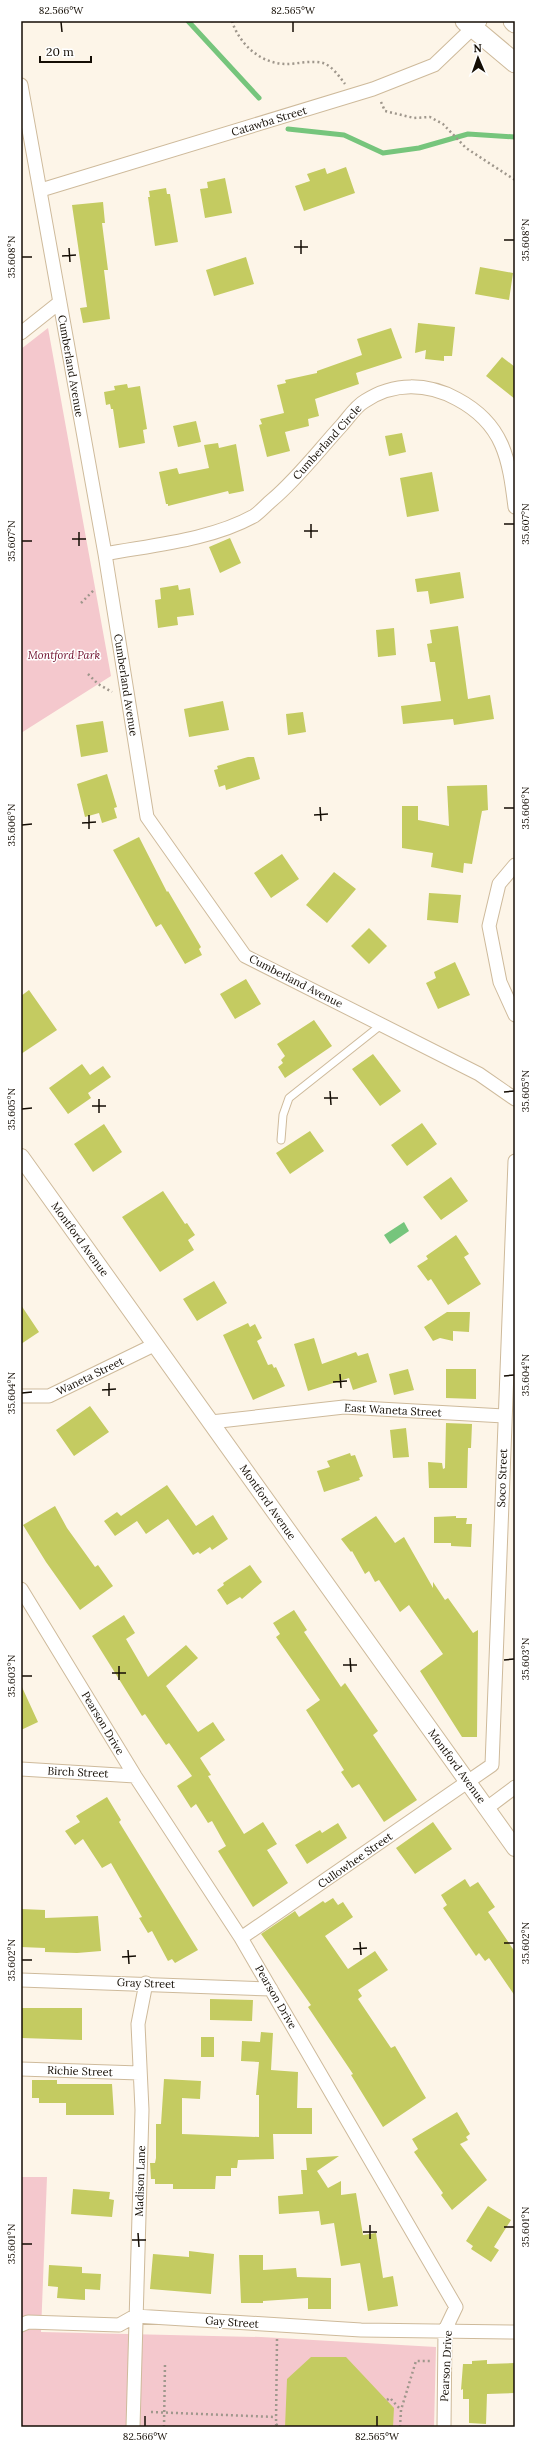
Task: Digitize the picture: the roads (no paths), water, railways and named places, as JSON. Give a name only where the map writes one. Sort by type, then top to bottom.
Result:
[{"type":"main road","points":[[473,23],[515,63]]},
{"type":"street","name":"Catawba Street","points":[[41,190],[374,89],[434,65],[473,23]]},
{"type":"street","name":"Cumberland Avenue","points":[[21,85],[105,554],[147,817],[245,956],[479,1074],[515,1099]]},
{"type":"street","points":[[21,333],[60,302]]},
{"type":"street","name":"Cumberland Circle","points":[[105,554],[220,531],[255,515],[284,490],[364,401],[385,390],[405,386],[426,387],[446,393],[471,406],[491,424],[505,451],[515,507]]},
{"type":"street","points":[[515,865],[499,884],[489,926],[500,982],[515,1014]]},
{"type":"street","name":"Montford Avenue","points":[[21,1157],[515,1848]]},
{"type":"street","name":"Soco Street","points":[[468,1782],[492,1765],[504,1416],[515,1161]]},
{"type":"street","name":"Waneta Street","points":[[21,1396],[49,1396],[156,1344]]},
{"type":"street","name":"East Waneta Street","points":[[211,1422],[344,1407],[504,1416]]},
{"type":"street","name":"Pearson Drive","points":[[21,1589],[135,1776],[241,1938],[456,2307],[446,2330],[444,2427]]},
{"type":"street","name":"Birch Street","points":[[21,1769],[135,1776]]},
{"type":"street","name":"Cullowhee Street","points":[[241,1938],[468,1782]]},
{"type":"street","points":[[487,1808],[515,1787]]},
{"type":"street","name":"Gray Street","points":[[21,1980],[271,1988]]},
{"type":"street","name":"Madison Lane","points":[[133,2427],[134,2316],[142,2110],[139,2073],[138,2024],[146,1983]]},
{"type":"street","name":"Richie Street","points":[[21,2069],[139,2073]]},
{"type":"street","points":[[21,2325],[28,2322],[119,2325],[134,2316]]},
{"type":"street","name":"Gay Street","points":[[134,2316],[361,2330],[515,2332]]},
{"type":"lane","points":[[281,1140],[283,1115],[289,1098],[381,1025]]},
{"type":"waterway","points":[[188,21],[259,98]]},
{"type":"waterway","points":[[288,129],[344,135],[383,153],[419,148],[468,134],[515,137]]},
{"type":"park label","name":"Montford Park","points":[[64,655]]}]
